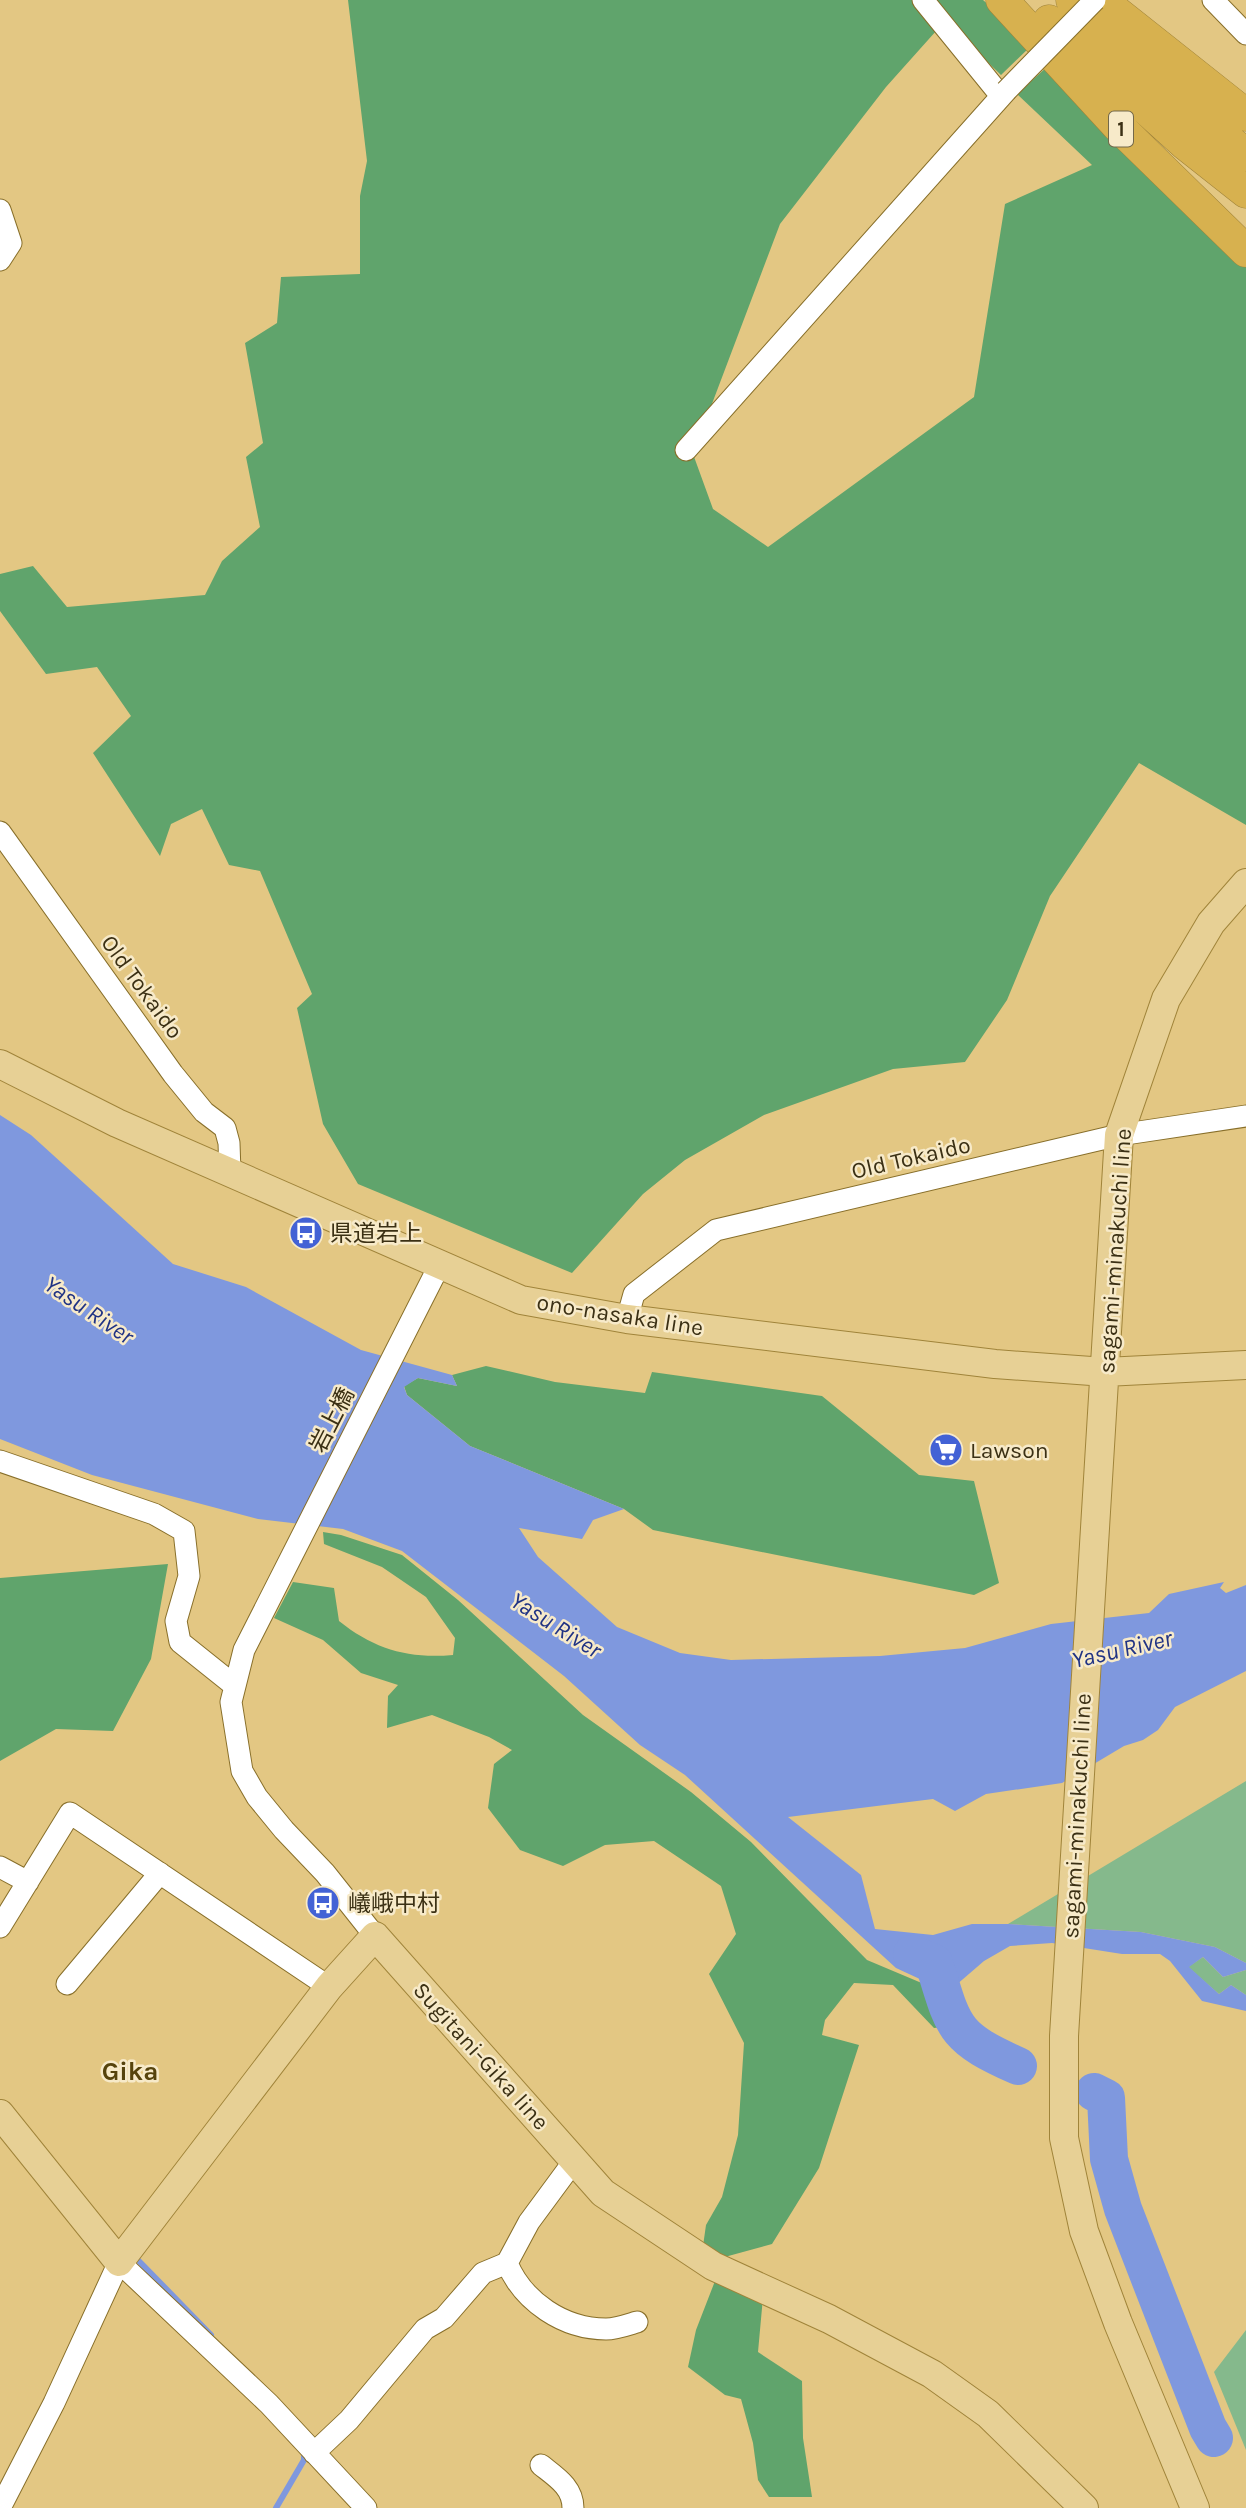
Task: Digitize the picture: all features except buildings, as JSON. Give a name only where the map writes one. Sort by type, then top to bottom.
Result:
[{"type":"highway","name":"1","points":[[1002,0],[1117,125],[1246,251]]},
{"type":"highway","name":"1","points":[[1027,0],[1076,48],[1246,192]]},
{"type":"highway","points":[[1072,0],[1148,72],[1246,155]]},
{"type":"highway","points":[[1101,0],[1246,116]]},
{"type":"main road","name":"sagami-minakuchi line","points":[[1195,2508],[1118,2323],[1084,2231],[1064,2138],[1066,2010],[1119,1135],[1166,999],[1210,923],[1246,883]]},
{"type":"main road","name":"ono-nasaka line","points":[[0,1064],[117,1123],[521,1300],[627,1319],[995,1364],[1105,1372],[1246,1366]]},
{"type":"main road","points":[[0,2114],[119,2262],[329,1987],[375,1936]]},
{"type":"main road","name":"Sugitani-Gika line","points":[[375,1936],[603,2193],[713,2266],[830,2319],[932,2374],[988,2414],[1084,2508]]},
{"type":"street","points":[[923,0],[1004,93]]},
{"type":"street","points":[[686,450],[1004,93],[1095,0]]},
{"type":"street","points":[[1213,0],[1246,34]]},
{"type":"street","points":[[0,210],[11,243],[0,260]]},
{"type":"street","name":"Old Tokaido","points":[[0,832],[173,1074],[204,1111],[225,1128],[229,1143],[230,1171]]},
{"type":"street","name":"Old Tokaido","points":[[627,1319],[634,1294],[716,1230],[1119,1135],[1246,1116]]},
{"type":"street","name":"岩上橋","points":[[375,1936],[325,1873],[270,1814],[242,1771],[231,1702],[244,1650],[439,1266]]},
{"type":"street","points":[[0,1461],[153,1514],[184,1531],[189,1576],[176,1621],[180,1642],[235,1686]]},
{"type":"street","points":[[0,1927],[70,1813],[329,1987]]},
{"type":"street","points":[[0,1867],[28,1882]]},
{"type":"street","points":[[67,1984],[160,1873]]},
{"type":"street","points":[[314,2453],[349,2420],[425,2329],[444,2318],[483,2273],[508,2263],[529,2222],[575,2161]]},
{"type":"street","points":[[0,2508],[54,2403],[119,2262],[269,2404],[366,2508]]},
{"type":"street","points":[[508,2263],[515,2281],[538,2305],[563,2319],[587,2328],[608,2330],[637,2322]]},
{"type":"street","points":[[541,2465],[564,2484],[573,2496],[573,2508]]},
{"type":"green space","points":[[348,0],[983,0],[1033,44],[1001,75],[945,21],[886,87],[780,224],[693,454],[713,509],[768,547],[974,397],[1005,204],[1092,165],[1017,94],[1048,66],[1246,259],[1246,825],[1139,763],[1050,896],[1007,1000],[965,1062],[893,1069],[764,1115],[685,1160],[643,1194],[572,1273],[358,1184],[323,1124],[297,1008],[312,994],[260,871],[229,865],[202,809],[171,824],[160,856],[93,753],[131,716],[97,667],[46,674],[0,611],[0,574],[33,566],[67,607],[205,595],[222,561],[260,527],[246,457],[263,443],[245,343],[277,323],[281,277],[360,274],[360,196],[367,161]]},
{"type":"green space","points":[[486,1366],[555,1382],[645,1393],[652,1372],[822,1396],[919,1475],[974,1481],[999,1583],[974,1595],[653,1530],[624,1509],[470,1446],[407,1395],[404,1386],[418,1378],[457,1386],[452,1375]]},
{"type":"green space","points":[[323,1532],[341,1535],[402,1555],[458,1600],[583,1715],[691,1792],[751,1842],[867,1960],[962,2000],[967,2024],[934,2028],[893,1985],[854,1983],[825,2020],[822,2035],[859,2045],[819,2168],[772,2244],[721,2258],[703,2246],[706,2225],[722,2197],[738,2135],[744,2043],[709,1974],[736,1934],[721,1886],[654,1841],[605,1845],[563,1866],[520,1850],[488,1808],[494,1764],[512,1750],[489,1737],[432,1715],[387,1728],[388,1696],[398,1685],[361,1673],[323,1640],[274,1618],[293,1582],[334,1588],[339,1621],[365,1639],[406,1653],[453,1655],[455,1638],[426,1597],[382,1567],[324,1544]]},
{"type":"green space","points":[[168,1564],[151,1659],[113,1731],[56,1729],[0,1761],[0,1578]]},
{"type":"green space","points":[[1246,1781],[1246,1963],[1215,1947],[1141,1932],[1008,1924]]},
{"type":"green space","points":[[1203,1957],[1223,1977],[1246,1970],[1246,1995],[1231,1985],[1219,1994],[1188,1967]]},
{"type":"green space","points":[[715,2281],[763,2297],[758,2352],[802,2381],[803,2438],[812,2497],[769,2497],[758,2480],[753,2443],[741,2399],[725,2395],[688,2367],[696,2330]]},
{"type":"green space","points":[[1246,2330],[1246,2450],[1214,2372]]},
{"type":"water","name":"Yasu River","points":[[0,1115],[31,1135],[173,1264],[246,1287],[361,1350],[452,1375],[457,1386],[418,1378],[404,1387],[407,1395],[470,1446],[624,1509],[593,1520],[582,1539],[519,1528],[538,1557],[617,1627],[680,1653],[731,1660],[880,1656],[965,1648],[1051,1624],[1149,1613],[1169,1594],[1224,1582],[1220,1588],[1226,1593],[1246,1585],[1246,1671],[1175,1707],[1158,1730],[1143,1740],[1124,1746],[1062,1783],[986,1794],[955,1811],[933,1799],[788,1817],[861,1875],[875,1929],[933,1935],[972,1924],[1008,1924],[1141,1932],[1215,1947],[1246,1963],[1246,1970],[1223,1977],[1203,1957],[1189,1967],[1219,1994],[1231,1985],[1246,1995],[1246,2011],[1202,2001],[1170,1961],[1160,1954],[1122,1954],[1052,1943],[1010,1946],[984,1961],[948,1992],[896,1968],[685,1775],[640,1745],[564,1676],[402,1551],[343,1529],[258,1519],[92,1475],[0,1439]]},
{"type":"waterway","points":[[912,1954],[934,1963],[952,2017],[968,2038],[1018,2066]]},
{"type":"waterway","points":[[1094,2092],[1106,2098],[1109,2159],[1123,2209],[1214,2438]]},
{"type":"waterway","points":[[133,2255],[211,2335]]},
{"type":"waterway","points":[[276,2508],[304,2460],[304,2451]]},
{"type":"place","name":"県道岩上","points":[[306,1233]]},
{"type":"place","name":"Lawson","points":[[946,1450]]},
{"type":"place","name":"嶬峨中村","points":[[323,1903]]},
{"type":"district","name":"Gika","points":[[130,2071]]}]
